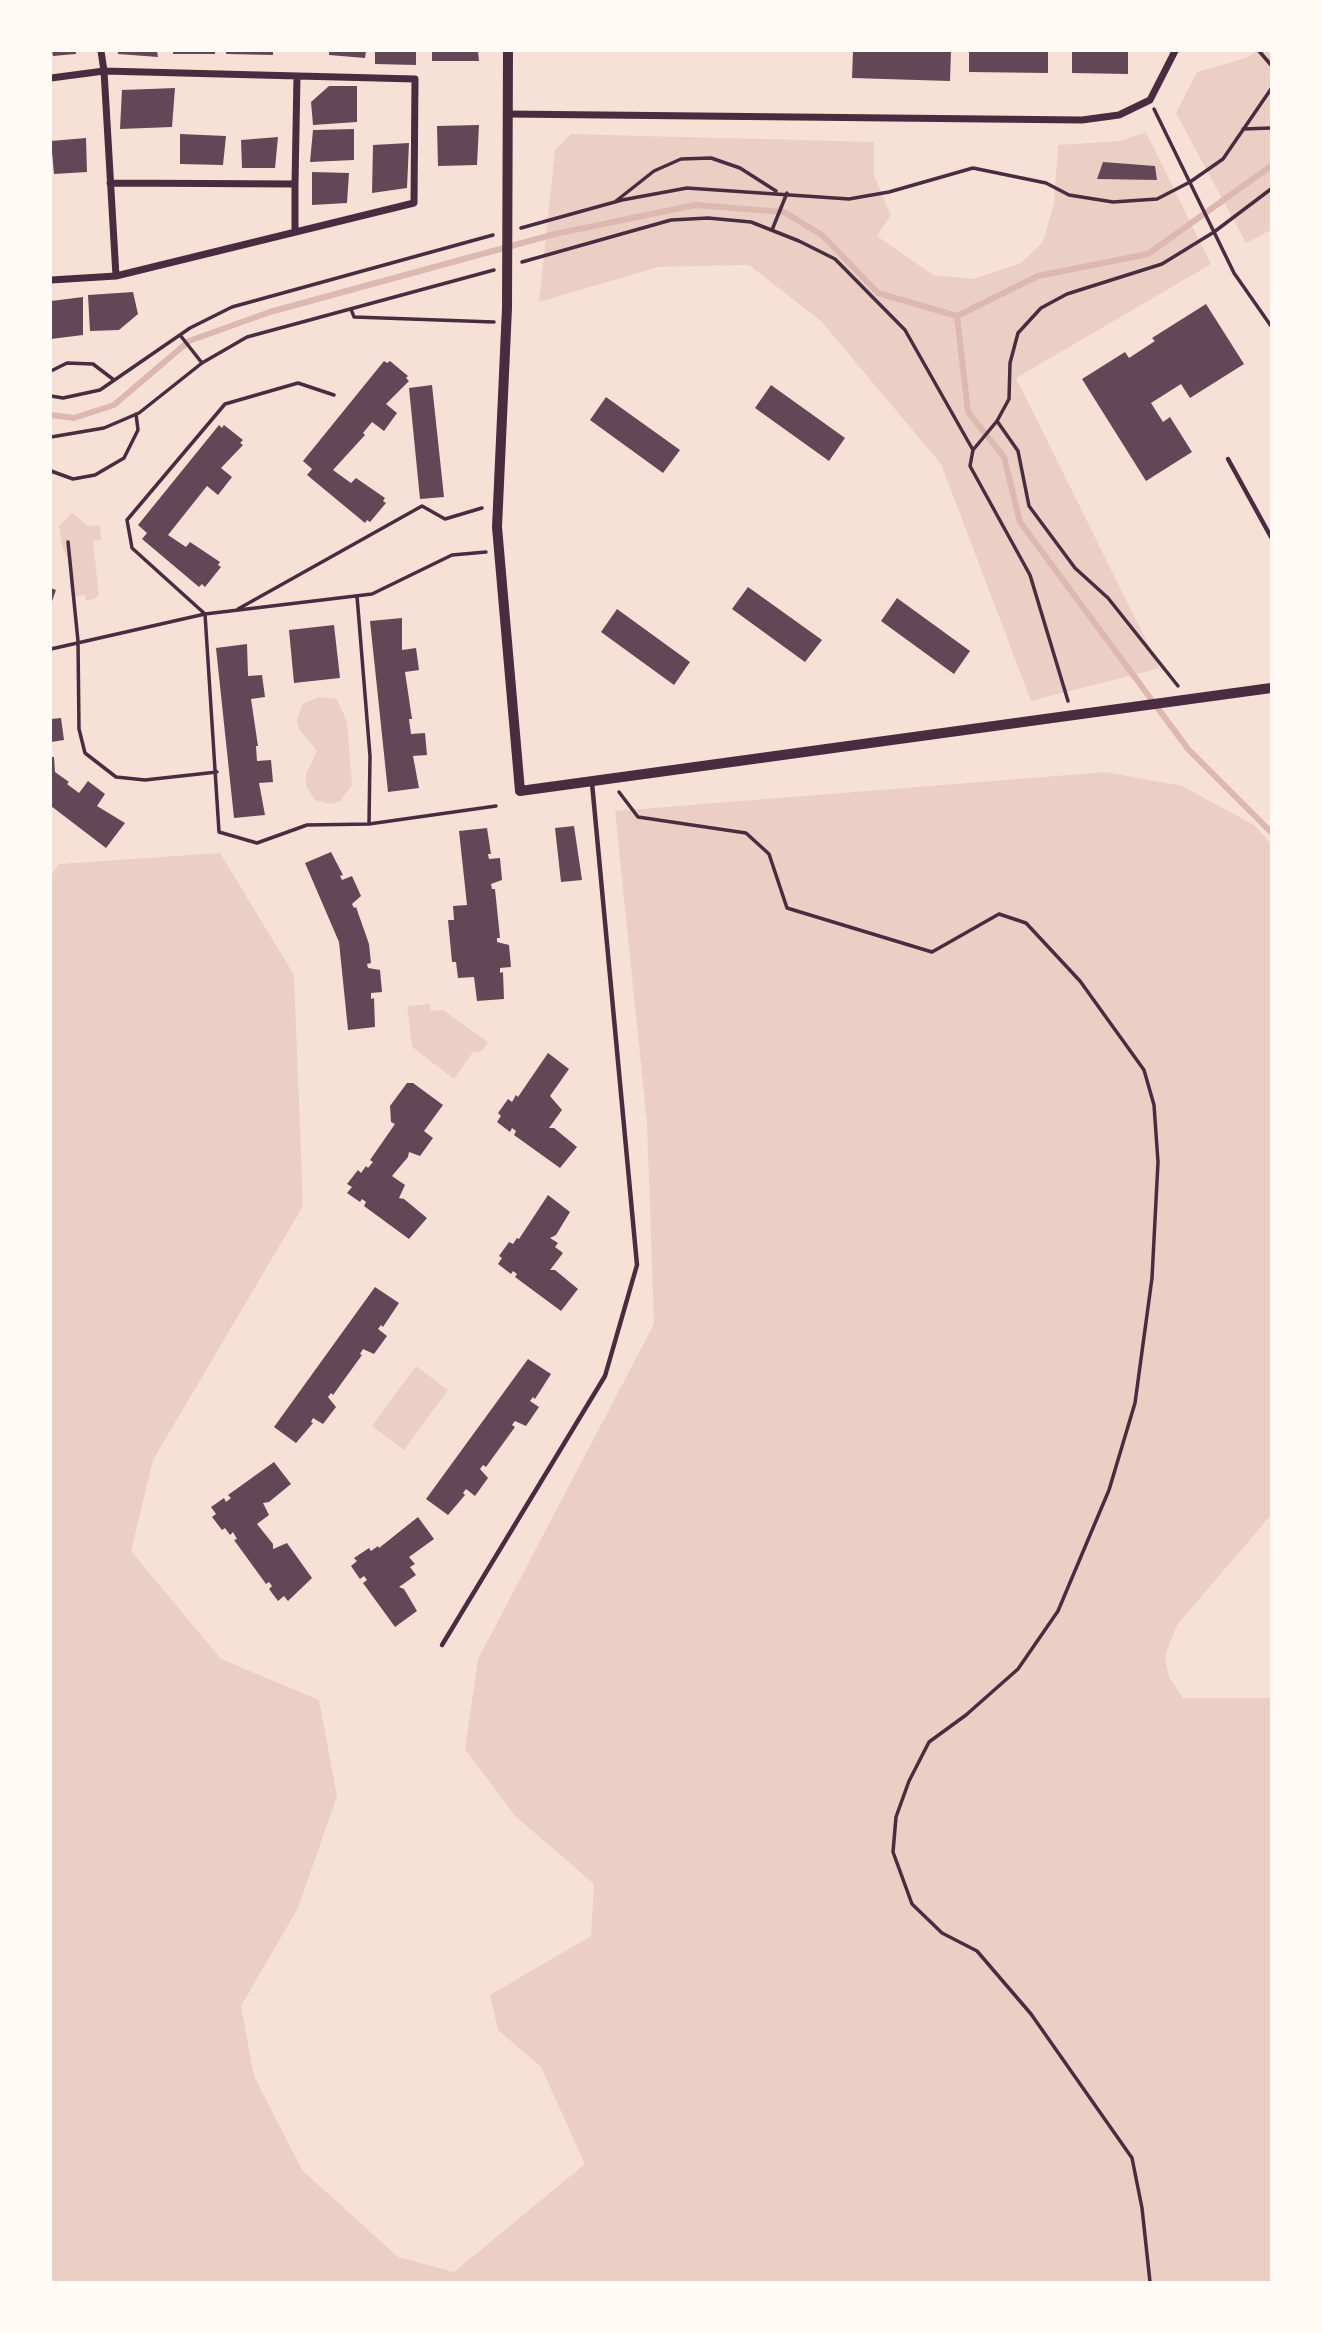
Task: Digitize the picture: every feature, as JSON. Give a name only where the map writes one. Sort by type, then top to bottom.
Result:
[{"type":"street","points":[[101,51],[116,276]]},
{"type":"street","points":[[508,51],[507,308],[498,504],[520,791],[592,778],[1271,688]]},
{"type":"street","points":[[507,114],[1082,120],[1119,115],[1150,100],[1175,51]]},
{"type":"street","points":[[51,78],[104,71],[415,79],[414,203],[116,276],[51,280]]},
{"type":"street","points":[[295,232],[297,76]]},
{"type":"street","points":[[110,183],[295,184]]},
{"type":"lane","points":[[1228,459],[1271,537]]},
{"type":"lane","points":[[442,1645],[606,1376],[638,1265],[592,778]]},
{"type":"path","points":[[1259,51],[1271,65]]},
{"type":"path","points":[[508,231],[614,202],[687,188],[778,192],[849,199],[889,192],[973,168],[1045,183],[1069,195],[1113,202],[1157,199],[1190,182],[1223,159],[1271,89]]},
{"type":"path","points":[[1150,100],[1234,273],[1271,326]]},
{"type":"path","points":[[1243,129],[1271,128]]},
{"type":"path","points":[[614,202],[654,171],[681,159],[711,158],[731,165],[778,192]]},
{"type":"path","points":[[1072,713],[1030,575],[970,466],[973,450],[1009,399],[1010,363],[1018,333],[1041,308],[1067,294],[1162,264],[1214,232],[1271,190]]},
{"type":"path","points":[[772,230],[787,193]]},
{"type":"path","points":[[514,264],[671,220],[709,218],[751,222],[772,230],[835,259],[905,330],[973,450]]},
{"type":"path","points":[[51,396],[63,398],[100,390],[180,335],[232,307],[495,235]]},
{"type":"path","points":[[51,437],[104,428],[136,414],[202,363],[247,337],[501,268]]},
{"type":"path","points":[[351,309],[354,317],[506,322]]},
{"type":"path","points":[[180,335],[202,363]]},
{"type":"path","points":[[51,370],[66,363],[93,364],[114,380]]},
{"type":"path","points":[[334,395],[298,383],[225,404],[128,520],[132,548],[205,614],[219,832],[257,843],[307,825],[369,824],[496,806]]},
{"type":"path","points":[[51,471],[73,479],[95,475],[124,458],[138,430],[136,414]]},
{"type":"path","points":[[995,422],[1018,451],[1029,506],[1075,568],[1108,598],[1184,699]]},
{"type":"path","points":[[235,611],[422,506],[445,519],[498,504]]},
{"type":"path","points":[[68,542],[78,641],[79,729],[85,753],[116,777],[145,780],[217,772]]},
{"type":"path","points":[[51,649],[205,614],[372,594],[452,555],[500,550]]},
{"type":"path","points":[[357,596],[370,756],[369,824]]},
{"type":"path","points":[[608,776],[638,817],[746,833],[769,854],[787,908],[932,952],[999,914],[1026,923],[1080,981],[1144,1070],[1154,1105],[1158,1162],[1152,1278],[1135,1403],[1109,1490],[1058,1611],[1017,1670],[966,1715],[929,1742],[896,1817],[893,1852],[912,1904],[942,1933],[977,1951],[1031,2014],[1132,2158],[1142,2207],[1150,2282]]},
{"type":"shaded area","points":[[1256,51],[1271,51],[1271,230],[1246,243],[1176,113],[1197,72],[1249,57]]},
{"type":"shaded area","points":[[1146,132],[1211,264],[1016,378],[1160,668],[1031,701],[941,464],[821,321],[749,265],[658,267],[539,302],[555,150],[571,134],[874,142],[874,176],[891,215],[877,236],[933,275],[973,279],[1021,263],[1043,242],[1054,203],[1058,145],[1120,141]]},
{"type":"shaded area","points":[[72,513],[88,526],[100,525],[101,540],[93,541],[99,595],[86,601],[85,595],[75,596],[71,565],[62,546],[59,526]]},
{"type":"shaded area","points":[[319,697],[337,699],[347,722],[352,785],[340,801],[331,804],[315,800],[306,786],[306,774],[317,751],[299,729],[297,721],[302,704]]},
{"type":"shaded area","points":[[1106,772],[1182,786],[1254,825],[1271,844],[1271,1515],[1177,1625],[1165,1656],[1169,1677],[1183,1698],[1271,1698],[1271,2282],[51,2282],[51,875],[59,864],[220,853],[294,975],[303,1206],[153,1460],[131,1551],[221,1659],[319,1700],[337,1796],[298,1908],[241,2006],[254,2076],[302,2170],[398,2257],[454,2272],[585,2164],[541,2067],[498,2030],[490,1995],[591,1936],[594,1884],[515,1816],[465,1749],[478,1659],[654,1324],[647,1123],[615,811]]},
{"type":"shaded area","points":[[430,1004],[431,1011],[443,1010],[488,1042],[482,1051],[473,1052],[454,1079],[412,1047],[407,1006]]},
{"type":"shaded area","points":[[416,1366],[448,1390],[404,1450],[372,1426]]},
{"type":"building","points":[[52,51],[76,51],[76,54],[53,56]]},
{"type":"building","points":[[118,51],[157,51],[158,57],[118,54]]},
{"type":"building","points":[[173,51],[215,51],[215,54],[173,54]]},
{"type":"building","points":[[226,51],[273,51],[273,55],[226,54]]},
{"type":"building","points":[[329,51],[366,51],[365,58],[329,55]]},
{"type":"building","points":[[375,51],[416,51],[416,65],[375,64]]},
{"type":"building","points":[[432,51],[478,51],[479,61],[432,61]]},
{"type":"building","points":[[853,51],[951,51],[950,81],[852,78]]},
{"type":"building","points":[[969,51],[1048,51],[1048,73],[969,72]]},
{"type":"building","points":[[1072,51],[1128,51],[1128,74],[1072,73]]},
{"type":"building","points":[[329,86],[357,86],[357,122],[313,125],[311,102]]},
{"type":"building","points":[[175,88],[172,127],[120,129],[122,90]]},
{"type":"building","points":[[479,125],[477,165],[438,166],[437,126]]},
{"type":"building","points":[[354,129],[354,160],[310,162],[313,130]]},
{"type":"building","points":[[180,134],[226,136],[223,165],[180,164]]},
{"type":"building","points":[[278,137],[275,168],[242,168],[241,140]]},
{"type":"building","points":[[86,138],[87,172],[54,174],[51,141]]},
{"type":"building","points":[[409,143],[407,188],[372,193],[373,145]]},
{"type":"building","points":[[1103,162],[1155,166],[1157,180],[1097,179]]},
{"type":"building","points":[[312,172],[349,173],[347,203],[312,205]]},
{"type":"building","points":[[133,292],[138,314],[119,330],[90,331],[88,295]]},
{"type":"building","points":[[83,297],[83,335],[51,339],[51,301]]},
{"type":"building","points":[[1206,304],[1244,364],[1190,398],[1181,384],[1151,403],[1163,422],[1170,417],[1192,452],[1146,481],[1082,379],[1125,352],[1129,358],[1155,341],[1152,338]]},
{"type":"building","points":[[384,361],[390,361],[408,376],[406,378],[409,381],[386,404],[397,413],[384,431],[372,422],[363,433],[365,435],[333,470],[351,483],[356,478],[385,498],[383,501],[386,503],[370,522],[367,520],[365,523],[307,475],[312,469],[303,461]]},
{"type":"building","points":[[432,385],[444,497],[420,499],[409,388]]},
{"type":"building","points":[[771,385],[845,438],[829,461],[755,408]]},
{"type":"building","points":[[606,397],[680,450],[663,473],[590,420]]},
{"type":"building","points":[[219,425],[222,428],[224,425],[243,440],[240,443],[243,445],[221,468],[232,477],[218,495],[207,486],[168,535],[186,547],[190,542],[220,562],[218,565],[221,567],[205,587],[202,584],[199,587],[142,539],[147,533],[138,525]]},
{"type":"building","points":[[748,587],[822,640],[805,662],[732,609]]},
{"type":"building","points":[[51,588],[56,590],[51,604]]},
{"type":"building","points":[[897,598],[970,651],[954,674],[881,621]]},
{"type":"building","points":[[617,609],[690,662],[674,685],[601,632]]},
{"type":"building","points":[[402,618],[402,650],[416,648],[419,670],[405,672],[412,719],[409,719],[411,734],[425,733],[427,755],[413,756],[419,788],[388,792],[370,621]]},
{"type":"building","points":[[334,625],[340,678],[294,683],[289,630]]},
{"type":"building","points":[[247,644],[248,676],[262,675],[265,697],[251,699],[258,746],[257,761],[271,760],[273,782],[259,783],[265,815],[234,818],[216,648]]},
{"type":"building","points":[[61,718],[64,740],[51,742],[51,719]]},
{"type":"building","points":[[51,757],[54,757],[55,772],[69,782],[67,784],[79,793],[88,781],[105,794],[97,806],[125,823],[106,848],[51,806]]},
{"type":"building","points":[[574,826],[582,880],[561,882],[555,828]]},
{"type":"building","points":[[487,828],[491,854],[488,854],[489,859],[500,858],[502,880],[491,884],[492,889],[495,889],[500,938],[497,938],[497,942],[509,945],[511,967],[500,968],[500,973],[503,972],[504,999],[477,1001],[474,977],[458,978],[456,962],[452,962],[448,920],[454,920],[453,906],[467,905],[459,831]]},
{"type":"building","points":[[331,852],[343,875],[340,876],[342,880],[352,876],[361,896],[352,904],[356,907],[369,944],[371,963],[367,964],[368,968],[380,970],[382,992],[371,993],[371,999],[374,998],[375,1027],[348,1030],[339,942],[305,863]]},
{"type":"building","points":[[548,1053],[569,1069],[550,1096],[562,1110],[549,1128],[554,1128],[577,1147],[560,1168],[514,1135],[516,1131],[512,1128],[510,1132],[497,1122],[501,1116],[498,1113],[508,1099],[512,1102],[516,1095],[518,1097]]},
{"type":"building","points":[[407,1083],[413,1083],[443,1105],[424,1131],[433,1138],[420,1156],[409,1152],[392,1176],[405,1185],[399,1198],[427,1218],[409,1239],[364,1206],[366,1202],[362,1199],[360,1202],[347,1193],[352,1187],[347,1184],[358,1170],[361,1173],[373,1162],[370,1160],[395,1124],[391,1122],[390,1106]]},
{"type":"building","points":[[548,1195],[570,1212],[556,1235],[550,1238],[558,1243],[555,1247],[563,1253],[550,1270],[555,1270],[578,1289],[561,1311],[515,1277],[517,1274],[513,1271],[511,1274],[498,1264],[502,1258],[499,1256],[509,1242],[513,1244],[519,1239]]},
{"type":"building","points":[[375,1287],[399,1303],[383,1327],[381,1325],[378,1329],[387,1336],[374,1354],[363,1349],[360,1354],[362,1355],[333,1395],[331,1393],[328,1397],[336,1407],[323,1424],[313,1418],[313,1423],[296,1443],[274,1427]]},
{"type":"building","points":[[528,1359],[551,1374],[535,1399],[533,1397],[530,1401],[539,1407],[526,1426],[515,1421],[512,1425],[515,1427],[486,1467],[483,1465],[480,1469],[488,1478],[475,1496],[466,1489],[463,1493],[465,1495],[448,1515],[426,1499]]},
{"type":"building","points":[[274,1462],[291,1484],[269,1502],[263,1503],[269,1515],[257,1524],[273,1544],[273,1549],[287,1543],[312,1578],[288,1601],[284,1596],[278,1601],[269,1589],[272,1586],[269,1582],[266,1584],[234,1540],[237,1539],[233,1532],[230,1535],[225,1528],[222,1530],[212,1517],[216,1514],[211,1507],[224,1498],[226,1502],[231,1498],[228,1495]]},
{"type":"building","points":[[418,1517],[434,1539],[409,1557],[415,1564],[410,1567],[416,1575],[399,1587],[404,1589],[417,1611],[395,1627],[363,1583],[367,1580],[364,1576],[360,1579],[351,1566],[357,1561],[354,1558],[369,1548],[371,1551],[378,1546],[379,1548]]},
{"type":"waterway","points":[[51,415],[74,418],[114,405],[189,341],[270,312],[555,234],[695,205],[784,212],[822,235],[878,293],[957,316],[1038,276],[1148,254],[1271,166]]},
{"type":"waterway","points":[[957,316],[968,412],[1004,457],[1020,522],[1188,749],[1271,832]]}]
